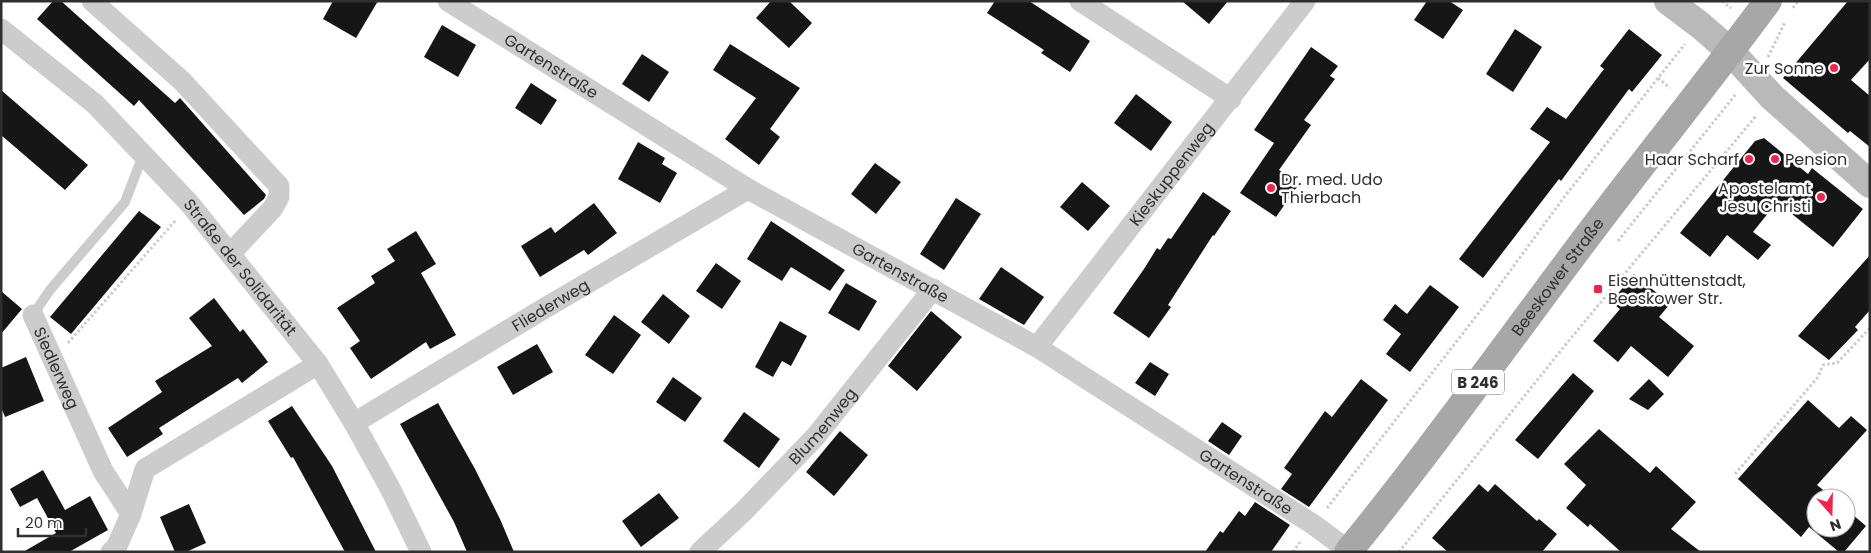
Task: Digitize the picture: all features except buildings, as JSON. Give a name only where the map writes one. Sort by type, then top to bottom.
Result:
[{"type":"main road","points":[[1668,1],[1731,52],[1772,97],[1870,184]]},
{"type":"main road","name":"Beeskower Straße","points":[[1349,551],[1402,484],[1599,221],[1731,52],[1768,1]]},
{"type":"street","points":[[92,1],[182,81],[279,186],[279,197],[273,208],[230,254]]},
{"type":"street","name":"Gartenstraße","points":[[448,1],[748,189],[1037,347],[1314,525],[1349,551]]},
{"type":"street","points":[[1080,1],[1231,99]]},
{"type":"street","name":"Kieskuppenweg","points":[[1037,347],[1231,99],[1305,1]]},
{"type":"street","name":"Straße der Solidarität","points":[[1,29],[95,104],[190,204],[318,364],[354,423],[391,490],[421,552]]},
{"type":"street","name":"Fliederweg","points":[[354,423],[553,303],[748,189]]},
{"type":"street","name":"Blumenweg","points":[[700,552],[744,511],[816,436],[934,289]]},
{"type":"street","name":"Siedlerweg","points":[[33,315],[103,471],[131,514]]},
{"type":"street","points":[[112,552],[116,548],[131,514],[145,469],[318,364]]},
{"type":"lane","name":"Siedlerweg","points":[[33,315],[50,290],[125,202],[144,154]]},
{"type":"path","points":[[1293,552],[1488,301],[1565,196],[1700,26]]},
{"type":"path","points":[[1399,552],[1577,330],[1772,97]]},
{"type":"path","points":[[53,361],[190,204]]},
{"type":"path","points":[[1734,474],[1818,377],[1823,365],[1837,363],[1870,328]]},
{"type":"place","name":"Zur Sonne","points":[[1834,68]]},
{"type":"place","name":"Haar Scharf","points":[[1749,159]]},
{"type":"place","name":"Pension","points":[[1775,159]]},
{"type":"place","name":"Dr. med. Udo Thierbach","points":[[1271,188]]},
{"type":"place","name":"Apostelamt Jesu Christi","points":[[1821,197]]},
{"type":"place","name":"Eisenhüttenstadt, Beeskower Str.","points":[[1598,289]]}]
